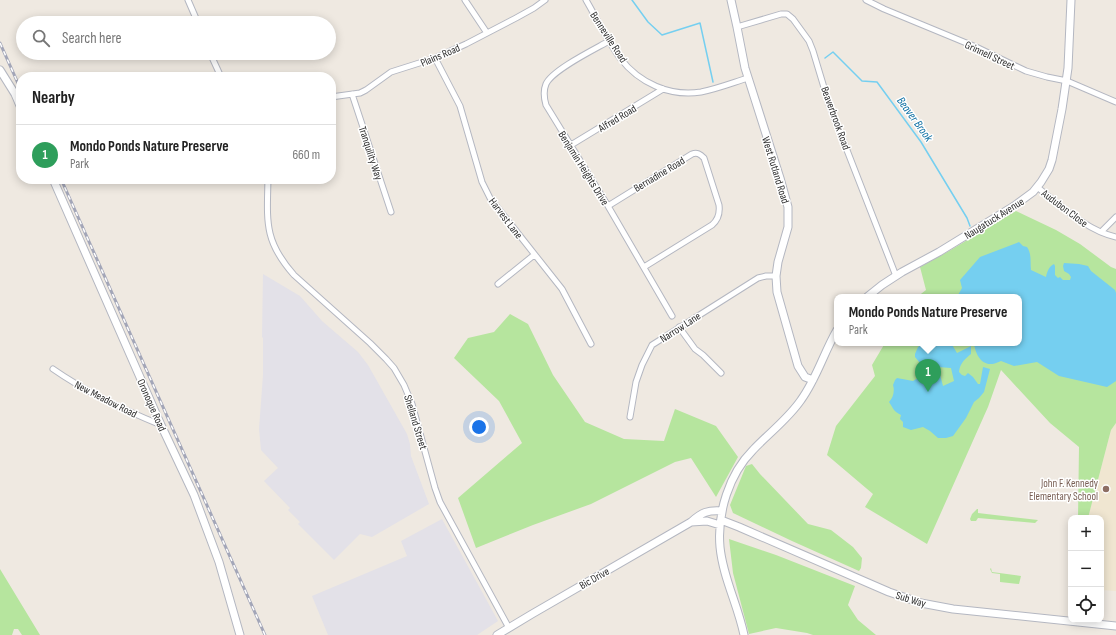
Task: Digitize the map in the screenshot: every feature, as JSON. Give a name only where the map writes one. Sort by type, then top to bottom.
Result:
[{"type":"main road","name":"West Rutland Road","points":[[731,0],[748,78],[788,207],[788,227],[778,262],[776,276],[777,292],[796,362],[802,374],[806,378],[813,380]]},
{"type":"main road","name":"Naugatuck Avenue","points":[[871,294],[896,276],[949,246],[1014,206],[1026,198],[1037,187],[1049,169],[1053,155],[1067,82],[1070,50],[1071,0]]},
{"type":"main road","points":[[0,70],[16,96]]},
{"type":"main road","name":"Oronoque Road","points":[[55,184],[161,425],[194,495],[219,562],[240,635]]},
{"type":"main road","points":[[744,635],[723,569],[720,547],[720,522],[730,484],[743,461],[752,450],[792,411],[806,394],[834,336]]},
{"type":"main road","name":"Bic Drive","points":[[497,635],[691,522],[697,516],[707,511],[722,511]]},
{"type":"main road","points":[[691,522],[720,522]]},
{"type":"main road","name":"Sub Way","points":[[720,522],[739,527],[889,592],[921,603],[953,609],[1116,626]]},
{"type":"street","points":[[188,0],[195,16]]},
{"type":"street","points":[[465,0],[487,33]]},
{"type":"street","name":"Plains Road","points":[[336,96],[360,93],[392,72],[435,58],[487,33],[534,8],[545,0]]},
{"type":"street","name":"Benneville Road","points":[[586,0],[620,58],[630,69],[649,84],[676,92],[691,93],[701,92],[748,78]]},
{"type":"street","name":"Grinnell Street","points":[[866,0],[884,9],[976,47],[1026,71],[1067,82],[1116,102]]},
{"type":"street","name":"Beaverbrook Road","points":[[737,27],[781,14],[787,14],[793,19],[809,41],[829,104],[896,276]]},
{"type":"street","name":"Benjamin Heights Drive","points":[[610,41],[559,70],[549,78],[544,91],[544,97],[546,105],[608,206],[672,316]]},
{"type":"street","name":"Harvest Lane","points":[[435,58],[460,106],[482,182],[490,198],[562,290],[591,344]]},
{"type":"street","points":[[213,60],[219,72]]},
{"type":"street","name":"Alfred Road","points":[[570,145],[663,89]]},
{"type":"street","name":"Tranquility Way","points":[[352,94],[390,212]]},
{"type":"street","name":"Bernadine Road","points":[[608,206],[692,154],[699,154],[704,158],[719,205],[720,212],[718,218],[712,225],[644,267]]},
{"type":"street","name":"Shelland Street","points":[[268,184],[268,224],[274,247],[294,275],[370,342],[399,376],[412,404],[440,502],[509,628]]},
{"type":"street","name":"Audubon Close","points":[[1037,187],[1081,221],[1101,232],[1116,237]]},
{"type":"street","points":[[1101,232],[1116,217]]},
{"type":"street","points":[[498,284],[534,255]]},
{"type":"street","name":"Narrow Lane","points":[[630,417],[636,382],[642,365],[652,345],[758,278],[776,276]]},
{"type":"street","points":[[679,327],[694,349],[703,355],[721,373]]},
{"type":"street","name":"New Meadow Road","points":[[53,369],[100,397],[161,425]]},
{"type":"shaded area","points":[[263,274],[300,296],[322,321],[358,352],[368,365],[407,434],[411,456],[429,504],[372,537],[360,534],[334,560],[298,524],[300,522],[288,510],[290,508],[264,481],[278,468],[261,450],[259,429],[263,375]]},
{"type":"shaded area","name":"John F. Kennedy Elementary School","points":[[1116,423],[1116,591],[1104,590],[1104,515],[1089,515],[1111,430]]},
{"type":"shaded area","points":[[442,519],[498,621],[477,635],[328,635],[312,596],[407,556],[401,541]]},
{"type":"green space","points":[[1016,211],[1056,230],[1080,244],[1111,267],[1116,269],[1116,423],[1111,430],[1089,515],[1078,515],[1079,447],[1050,423],[1001,370],[988,407],[927,544],[865,507],[873,494],[827,455],[836,426],[875,376],[872,365],[883,346],[1022,346],[1022,294],[921,294],[926,290],[920,267]]},
{"type":"green space","points":[[510,314],[528,324],[553,375],[585,422],[624,439],[664,441],[675,409],[716,426],[738,457],[716,497],[691,458],[675,462],[591,504],[476,548],[458,498],[522,443],[499,401],[454,358],[468,338],[494,332]]},
{"type":"green space","points":[[752,464],[808,524],[831,530],[853,547],[862,558],[861,568],[859,571],[733,513],[730,505],[746,466]]},
{"type":"green space","points":[[977,509],[978,513],[1038,520],[1035,523],[978,518],[976,521],[971,521],[970,519],[972,514]]},
{"type":"green space","points":[[729,539],[776,555],[855,586],[848,605],[858,620],[876,635],[813,635],[776,628],[749,634],[733,573]]},
{"type":"green space","points":[[991,568],[992,572],[1021,576],[1019,584],[1000,582],[1000,574],[992,573]]},
{"type":"green space","points":[[0,569],[40,635],[22,635],[18,629],[14,629],[12,635],[0,635]]},
{"type":"water","points":[[1019,242],[1029,250],[1031,270],[1046,277],[1048,271],[1054,264],[1055,275],[1058,278],[1060,277],[1063,280],[1070,280],[1071,277],[1069,274],[1064,271],[1064,263],[1088,266],[1091,271],[1115,290],[1116,381],[1107,387],[1059,376],[1037,362],[1014,366],[1001,361],[988,364],[981,360],[975,346],[1022,346],[1022,294],[959,294],[962,288],[960,280],[980,257]]},
{"type":"water","points":[[920,346],[953,346],[957,353],[971,346],[971,354],[962,364],[959,372],[965,376],[968,373],[978,384],[980,384],[983,367],[990,369],[984,392],[974,402],[966,418],[953,436],[938,438],[923,427],[911,430],[903,427],[903,422],[900,419],[901,415],[895,411],[889,402],[893,396],[893,385],[897,378],[913,381],[923,375],[920,363],[915,357]],"holes":[[[938,367],[951,368],[954,381],[943,386]]]},
{"type":"waterway","name":"Beaver Brook","points":[[632,0],[648,22],[662,35],[700,23],[713,82]]},
{"type":"waterway","name":"Beaver Brook","points":[[825,58],[833,52],[862,81],[877,82],[921,142],[967,218],[970,226]]},
{"type":"railway","points":[[0,43],[16,79]]},
{"type":"railway","points":[[63,184],[265,635]]},
{"type":"place","name":"Mondo Ponds Nature Preserve","points":[[928,392]]},
{"type":"place","name":"John F. Kennedy Elementary School","points":[[1106,489]]}]
